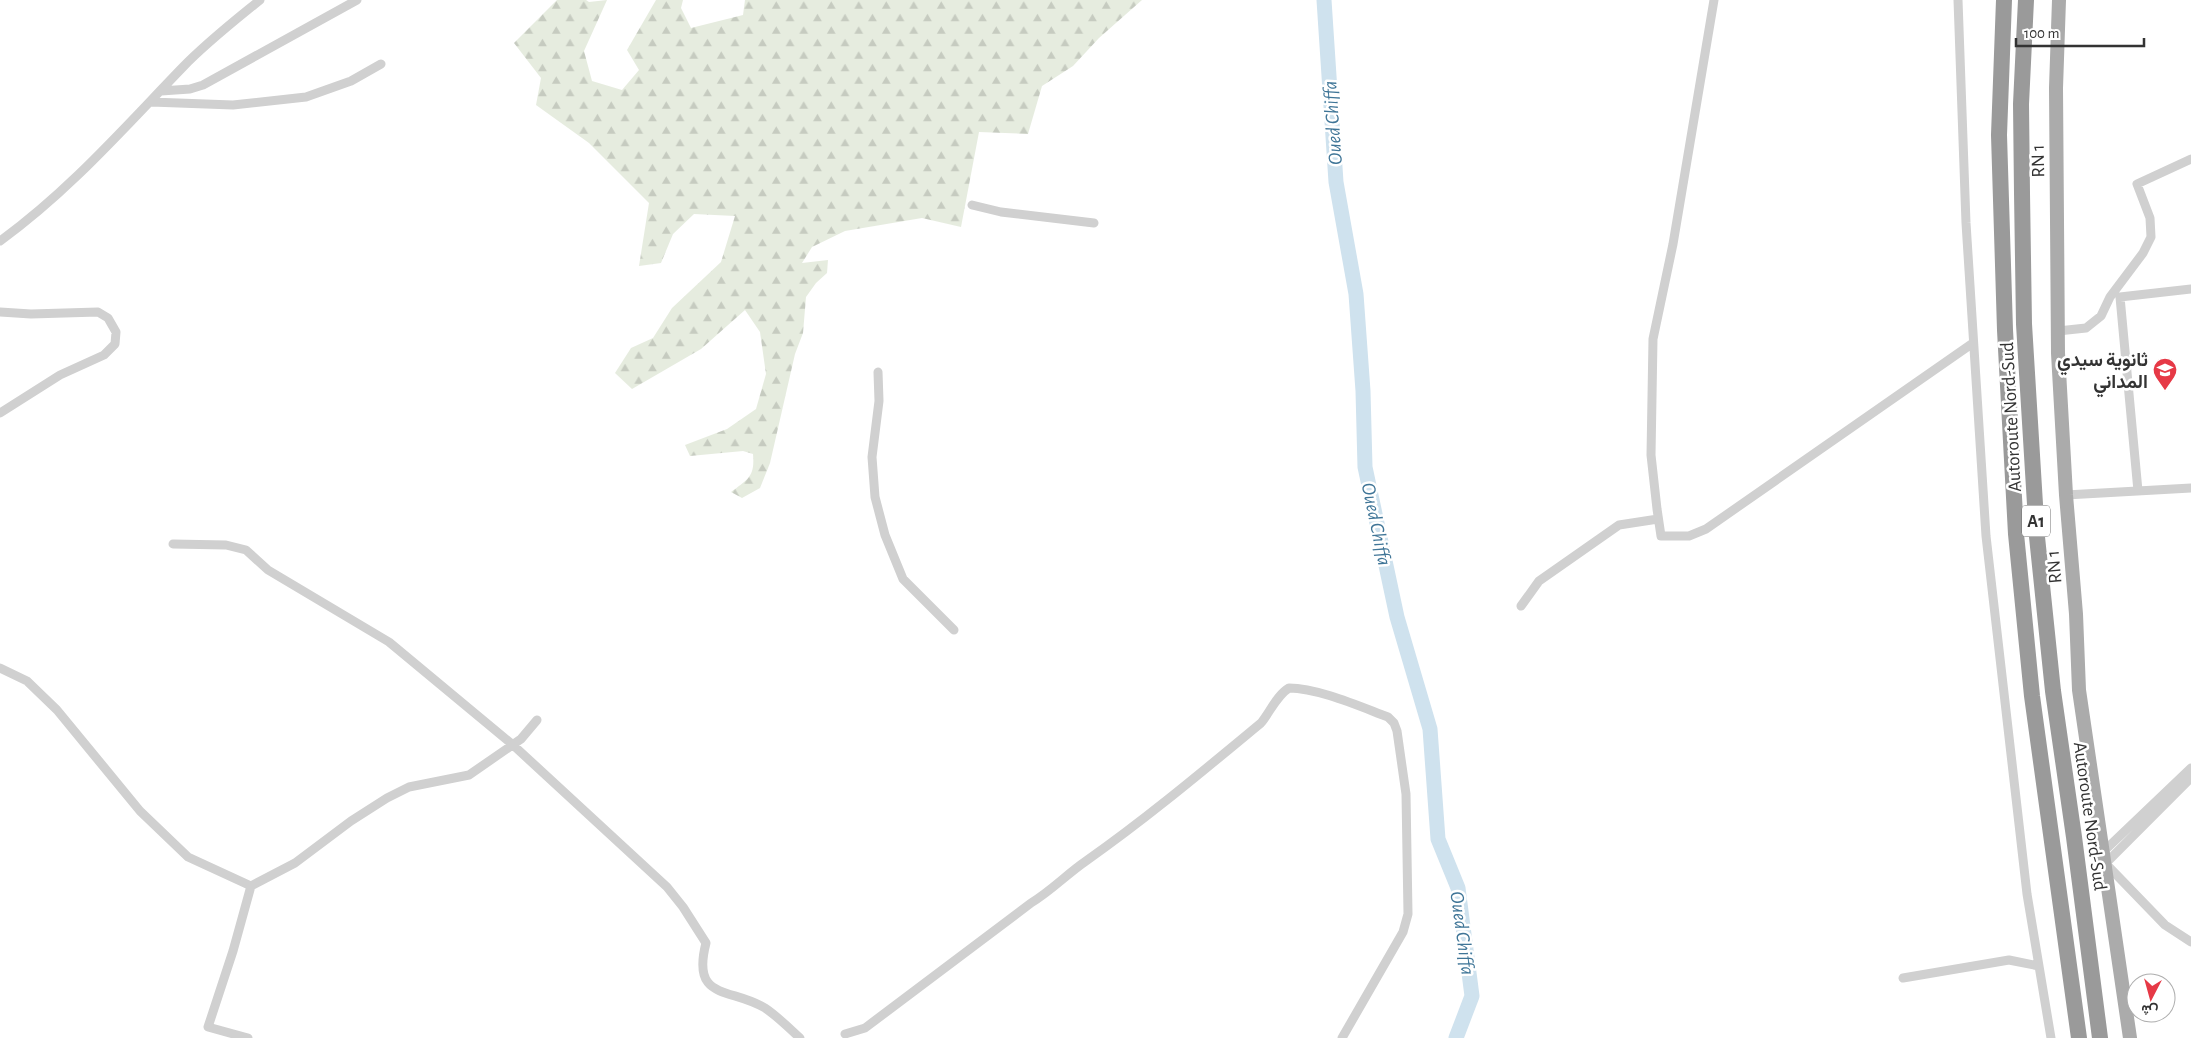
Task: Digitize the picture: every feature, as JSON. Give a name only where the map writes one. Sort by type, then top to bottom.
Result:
[{"type":"highway","name":"Autoroute Nord-Sud","points":[[2004,0],[2000,155],[2004,330],[2016,534],[2032,696],[2079,1038]]},
{"type":"highway","name":"Autoroute Nord-Sud","points":[[2026,0],[2022,104],[2023,249],[2026,369],[2030,404],[2036,537],[2053,691],[2100,1038]]},
{"type":"main road","name":"RN 1","points":[[2059,0],[2056,88],[2058,332],[2066,495],[2076,614],[2079,690],[2130,1038]]},
{"type":"street","points":[[0,241],[30,220],[151,102],[183,66],[260,0]]},
{"type":"street","points":[[161,91],[190,89],[203,85],[357,0]]},
{"type":"street","points":[[1714,0],[1674,234],[1653,339],[1652,455],[1658,519],[1662,536],[1689,536],[1706,529],[1973,343]]},
{"type":"street","points":[[1958,0],[1973,343],[1986,536],[2026,886],[2051,1038]]},
{"type":"street","points":[[151,102],[233,105],[306,97],[351,81],[381,64]]},
{"type":"street","points":[[2058,332],[2086,328],[2102,316],[2110,297],[2143,253],[2151,237],[2150,218],[2137,184],[2191,159]]},
{"type":"street","points":[[972,204],[1001,212],[1094,223]]},
{"type":"street","points":[[2138,491],[2120,297],[2191,288]]},
{"type":"street","points":[[0,312],[31,314],[98,312],[108,318],[116,332],[115,344],[104,355],[60,375],[0,413]]},
{"type":"street","points":[[878,372],[879,401],[872,457],[875,497],[885,534],[903,579],[954,630]]},
{"type":"street","points":[[2066,495],[2191,488]]},
{"type":"street","points":[[1521,606],[1538,581],[1619,525],[1658,519]]},
{"type":"street","points":[[173,544],[226,545],[246,550],[268,570],[389,642],[513,745],[667,887],[683,907],[706,943],[702,958],[703,972],[711,987],[764,1008],[800,1038]]},
{"type":"street","points":[[0,668],[27,682],[57,710],[140,811],[188,857],[250,886]]},
{"type":"street","points":[[846,1034],[865,1028],[1051,890],[1083,862],[1164,804],[1261,723],[1279,697],[1289,688],[1297,688],[1334,698],[1388,717],[1394,723],[1397,731],[1406,794],[1408,914],[1402,932],[1342,1038]]},
{"type":"street","points":[[248,1038],[208,1027],[233,951],[250,886],[295,863],[387,798],[409,787],[469,775],[521,739],[537,720]]},
{"type":"street","points":[[2105,860],[2191,768]]},
{"type":"street","points":[[2105,860],[2191,778]]},
{"type":"street","points":[[2105,860],[2165,926],[2191,942]]},
{"type":"street","points":[[1903,978],[2009,960],[2039,966]]},
{"type":"green space","points":[[557,0],[586,0],[589,2],[607,0],[584,51],[592,81],[622,90],[639,70],[627,50],[656,0],[683,0],[681,8],[691,28],[743,15],[745,0],[1142,0],[1099,38],[1073,66],[1042,86],[1028,134],[979,132],[961,227],[922,218],[845,231],[812,247],[802,263],[828,260],[827,273],[816,283],[806,297],[803,333],[795,354],[770,463],[760,488],[742,498],[731,492],[749,477],[753,468],[753,454],[743,451],[690,456],[685,445],[727,429],[756,409],[766,374],[760,332],[745,310],[701,349],[632,389],[615,373],[631,348],[653,338],[672,308],[721,262],[735,216],[694,214],[673,234],[661,263],[639,266],[649,203],[589,143],[536,105],[541,78],[514,43]]},
{"type":"waterway","name":"Oued Chiffa","points":[[1324,0],[1336,182],[1356,294],[1363,391],[1365,467],[1397,617],[1430,729],[1438,839],[1458,888],[1472,996],[1456,1038]]},
{"type":"place","name":"ثانوية سيدي المداني","points":[[2165,391]]}]
